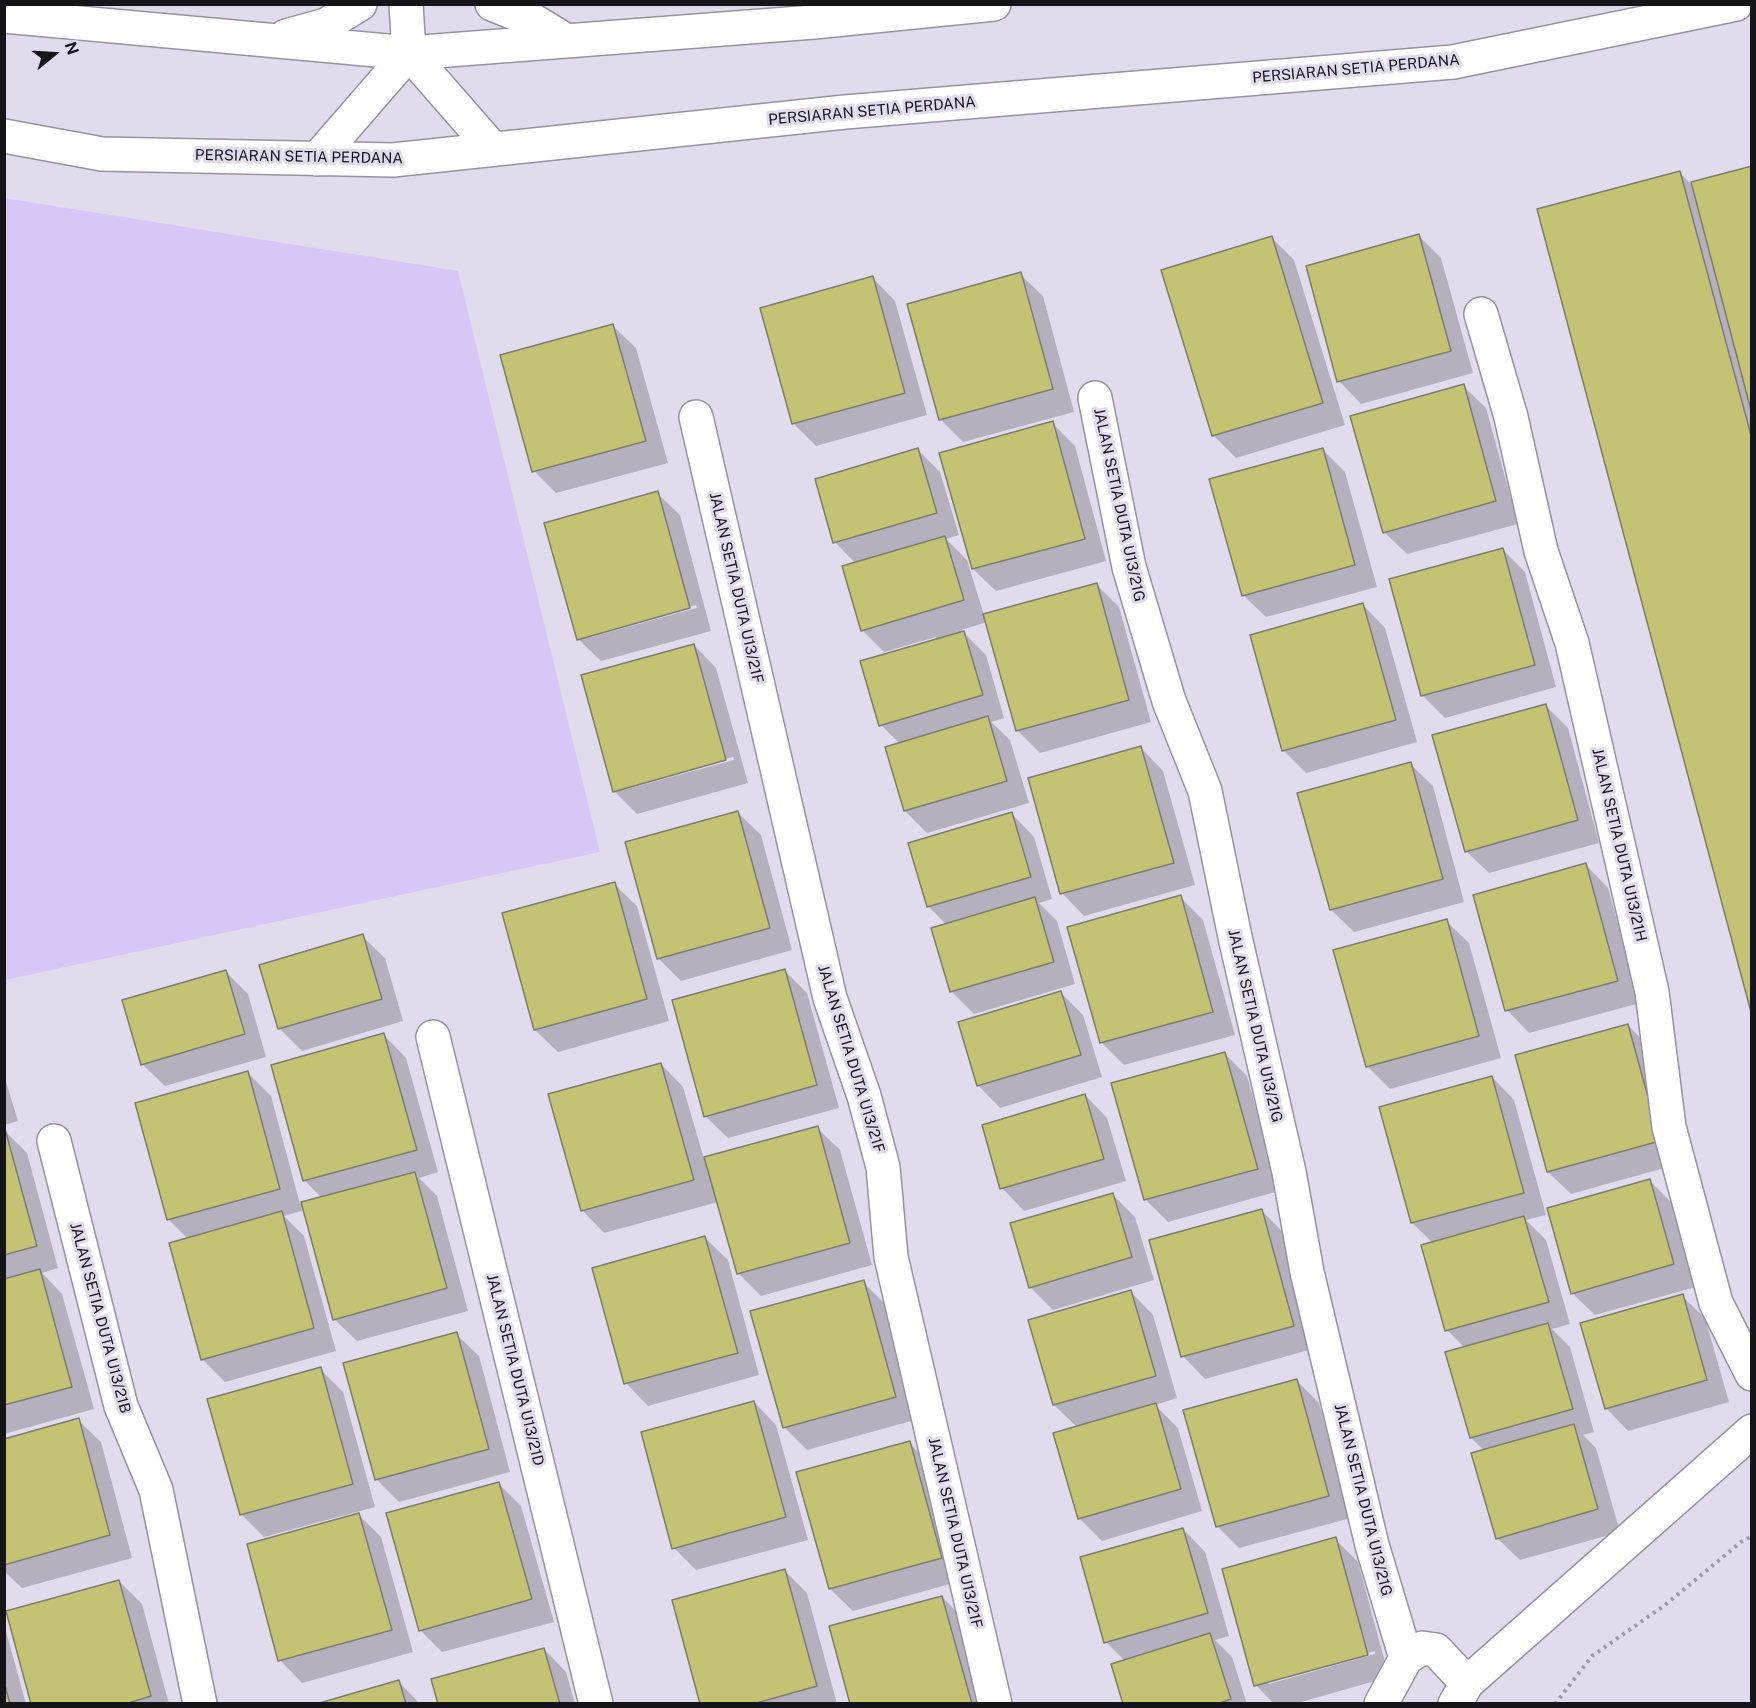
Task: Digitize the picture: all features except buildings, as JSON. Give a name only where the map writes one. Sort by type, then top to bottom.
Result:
[{"type":"street","points":[[270,41],[326,25],[360,4]]},
{"type":"street","points":[[406,4],[410,54],[493,149]]},
{"type":"street","points":[[492,4],[534,21],[567,41]]},
{"type":"street","points":[[4,16],[410,54],[814,22],[994,4]]},
{"type":"street","name":"PERSIARAN SETIA PERDANA","points":[[4,136],[102,154],[393,160],[846,112],[1453,62],[1736,4]]},
{"type":"street","points":[[317,159],[410,54]]},
{"type":"street","name":"JALAN SETIA DUTA U13/21H","points":[[1481,314],[1511,417],[1541,551],[1572,643],[1583,689],[1652,992],[1669,1127],[1716,1303],[1752,1374]]},
{"type":"street","name":"JALAN SETIA DUTA U13/21G","points":[[1095,398],[1129,567],[1169,701],[1205,791],[1235,937],[1289,1172],[1306,1272],[1372,1545],[1406,1658]]},
{"type":"street","name":"JALAN SETIA DUTA U13/21F","points":[[696,417],[830,998],[864,1096],[884,1167],[891,1257],[995,1704]]},
{"type":"street","name":"JALAN SETIA DUTA U13/21D","points":[[433,1037],[596,1704]]},
{"type":"street","name":"JALAN SETIA DUTA U13/21B","points":[[54,1141],[121,1406],[156,1490],[200,1704]]},
{"type":"street","points":[[1381,1704],[1406,1658],[1422,1648],[1436,1650],[1461,1693],[1752,1431]]},
{"type":"path","points":[[1555,1704],[1592,1656],[1665,1605],[1741,1542],[1752,1536]]},
{"type":"shaded area","points":[[5,198],[458,271],[600,852],[5,980]]}]
